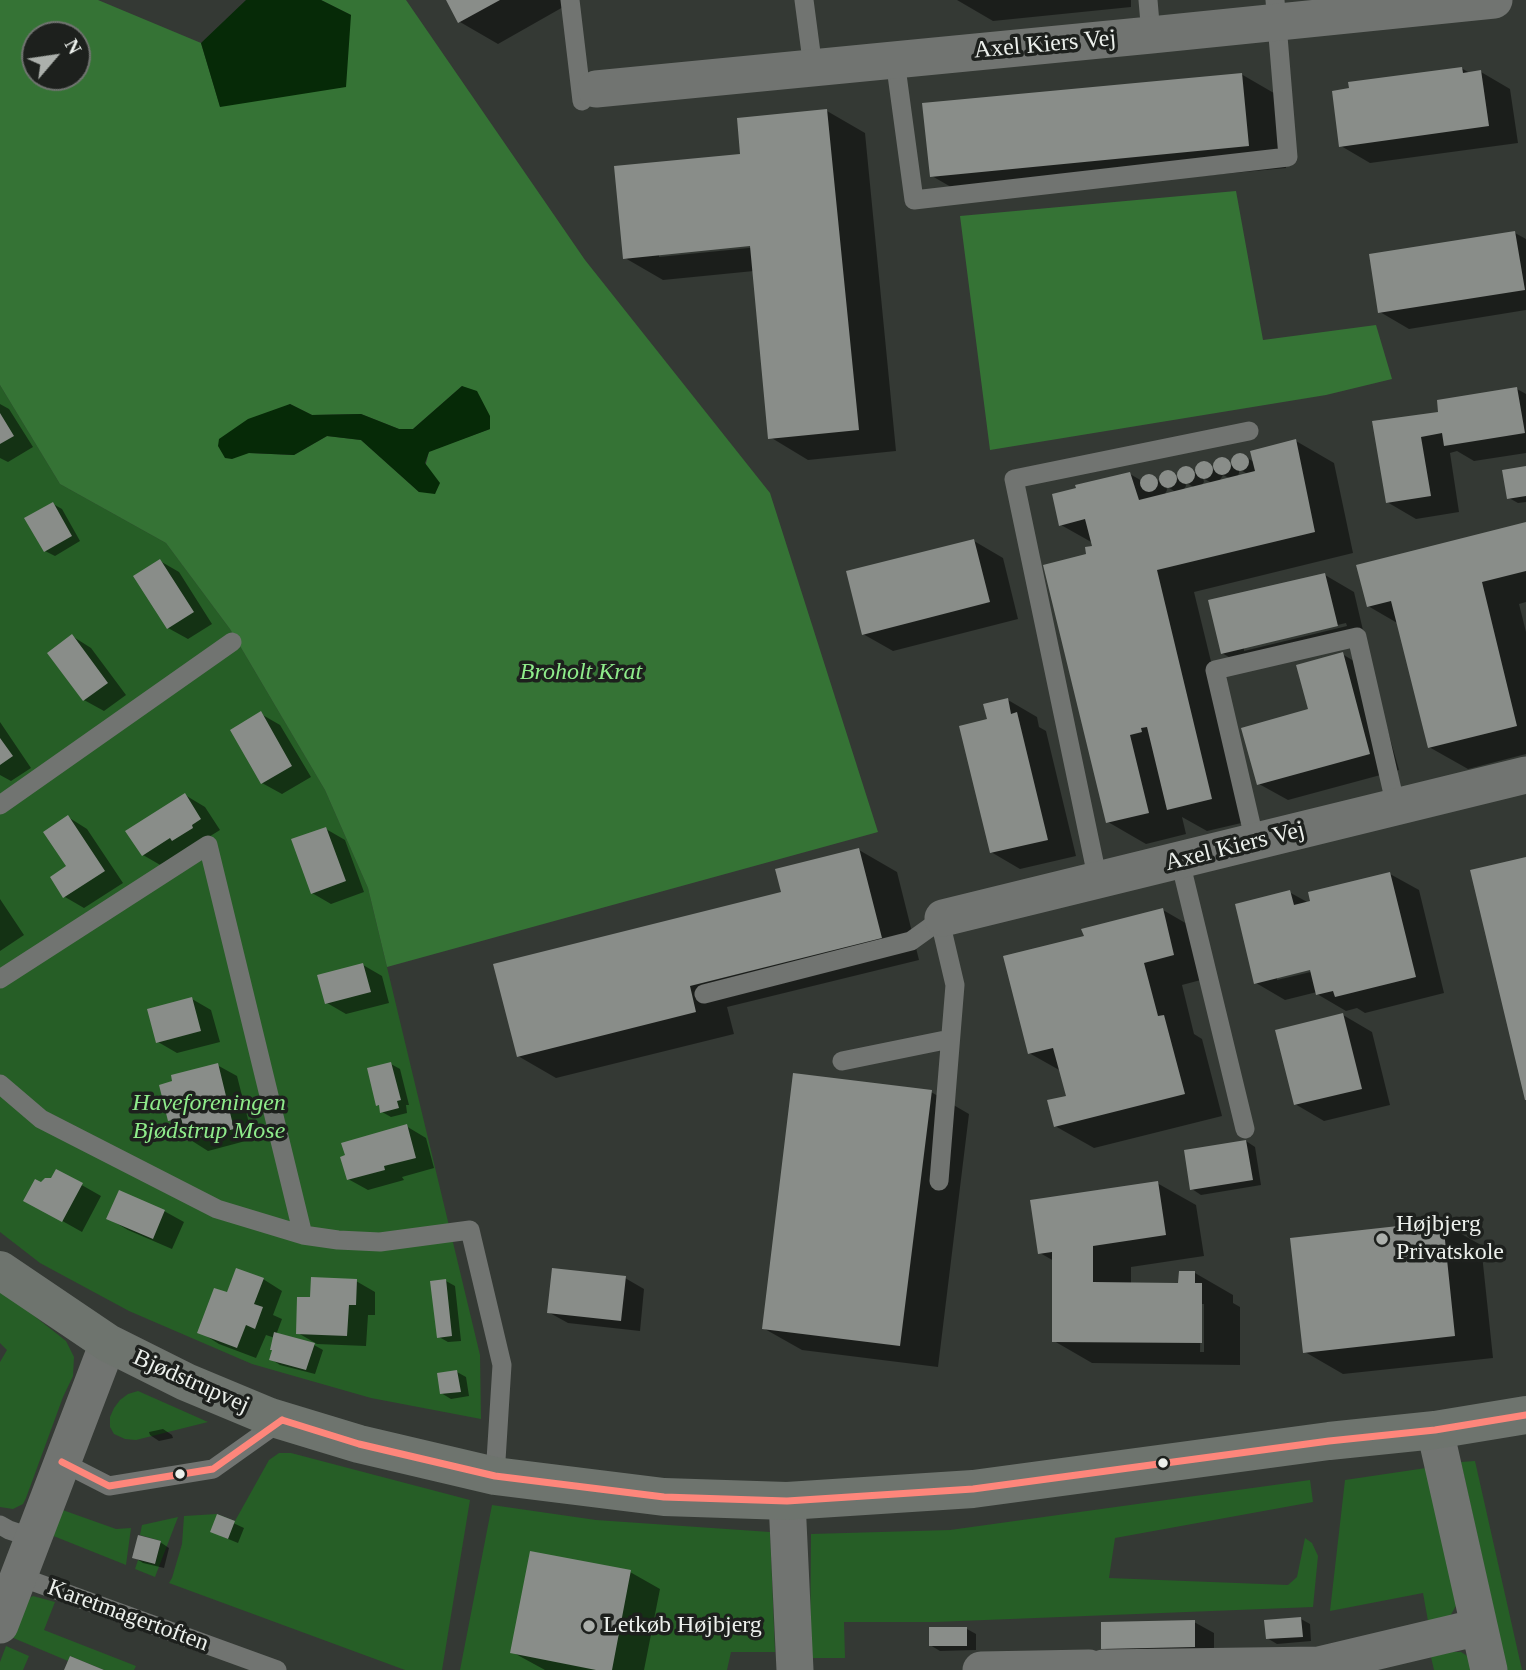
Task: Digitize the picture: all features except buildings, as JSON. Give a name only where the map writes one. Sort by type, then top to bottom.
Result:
[{"type":"street","name":"Axel Kiers Vej","points":[[589,95],[895,60],[1149,18],[1494,0]]},
{"type":"street","name":"Axel Kiers Vej","points":[[942,920],[1526,775]]},
{"type":"street","name":"Bjødstrupvej","points":[[0,1270],[107,1343],[186,1382],[270,1417],[359,1444],[495,1476],[664,1497],[787,1501],[973,1489],[1316,1442],[1435,1430],[1526,1415]]},
{"type":"street","name":"Karetmagertoften","points":[[0,1625],[18,1576],[16,1532],[62,1462],[107,1343]]},
{"type":"street","points":[[1435,1430],[1489,1670]]},
{"type":"street","points":[[787,1501],[795,1670]]},
{"type":"street","points":[[981,1670],[1319,1665],[1479,1627]]},
{"type":"lane","points":[[570,0],[589,95]]},
{"type":"lane","points":[[804,0],[813,68]]},
{"type":"lane","points":[[895,60],[914,200],[1288,157],[1276,11]]},
{"type":"lane","points":[[1098,881],[1014,480],[1249,431]]},
{"type":"lane","points":[[1255,842],[1215,670],[1357,637],[1396,807]]},
{"type":"lane","points":[[0,805],[232,642]]},
{"type":"lane","points":[[0,979],[208,845],[303,1235]]},
{"type":"lane","points":[[1180,861],[1245,1129]]},
{"type":"lane","points":[[704,994],[911,941],[942,920],[955,985],[939,1181]]},
{"type":"lane","points":[[842,1061],[950,1039]]},
{"type":"lane","points":[[0,1084],[41,1119],[217,1209],[303,1235],[338,1240],[380,1242],[470,1230],[502,1365],[495,1476]]},
{"type":"lane","points":[[62,1462],[109,1486],[214,1469],[282,1420]]},
{"type":"lane","name":"Karetmagertoften","points":[[18,1576],[277,1670]]},
{"type":"green space","name":"Broholt Krat","points":[[0,0],[98,0],[201,43],[220,106],[351,15],[321,0],[406,0],[585,260],[770,493],[878,832],[387,967],[368,888],[325,790],[230,629],[166,543],[60,484],[0,385]],"holes":[[[462,386],[490,429],[429,451],[419,492],[361,440],[327,436],[294,455],[249,453],[290,404],[312,415],[361,414],[399,429],[413,429]]]},
{"type":"green space","points":[[1236,191],[1263,340],[1376,325],[1392,379],[1326,395],[990,450],[960,216]]},
{"type":"green space","name":"Haveforeningen Bjødstrup Mose","points":[[0,385],[60,484],[166,543],[230,629],[325,790],[368,888],[480,1355],[481,1419],[371,1398],[252,1364],[129,1311],[40,1263],[0,1232]]},
{"type":"green space","points":[[0,1289],[66,1341],[74,1357],[73,1376],[26,1498],[23,1504],[13,1509],[0,1507],[0,1362],[7,1350],[0,1343]]},
{"type":"green space","points":[[138,1391],[208,1422],[136,1440],[114,1434],[110,1427],[110,1417],[114,1408],[128,1394]]},
{"type":"green space","points":[[279,1453],[291,1453],[470,1500],[442,1670],[405,1670],[169,1583],[182,1544],[184,1516],[217,1514],[235,1521],[269,1460]]},
{"type":"green space","points":[[1475,1461],[1522,1670],[1507,1670],[1461,1462]]},
{"type":"green space","points":[[1426,1468],[1457,1604],[1449,1618],[1428,1621],[1423,1593],[1330,1611],[1345,1480]]},
{"type":"green space","points":[[1310,1480],[1313,1502],[1115,1538],[1109,1578],[1288,1585],[1297,1577],[1305,1538],[1312,1543],[1318,1556],[1313,1607],[935,1622],[844,1622],[845,1658],[810,1658],[811,1534],[950,1530]]},
{"type":"green space","points":[[492,1505],[596,1520],[770,1532],[775,1652],[731,1652],[727,1670],[460,1670]]},
{"type":"green space","points":[[57,1508],[116,1529],[131,1528],[126,1565],[51,1535]]},
{"type":"green space","points":[[178,1517],[155,1577],[135,1569],[138,1560],[155,1564],[161,1541],[140,1535],[142,1525]]},
{"type":"green space","points":[[33,1596],[55,1602],[44,1630],[136,1666],[134,1670],[104,1670],[70,1656],[68,1661],[11,1637],[26,1600]]},
{"type":"green space","points":[[6,1646],[29,1656],[23,1670],[0,1670]]},
{"type":"green space","points":[[1461,1652],[1469,1657],[1472,1670],[1434,1670],[1431,1657]]},
{"type":"shaded area","points":[[246,0],[321,0],[351,15],[346,87],[220,107],[201,43]]},
{"type":"shaded area","points":[[462,386],[477,391],[490,416],[490,429],[429,452],[425,463],[440,483],[435,494],[419,492],[361,440],[327,436],[294,455],[249,453],[232,459],[225,458],[218,446],[219,439],[248,419],[290,404],[312,415],[361,414],[399,429],[413,429]]},
{"type":"transit line","points":[[282,1420],[359,1444],[495,1476],[664,1497],[787,1501],[973,1489],[1329,1441],[1435,1430],[1526,1415]]},
{"type":"transit line","points":[[62,1462],[109,1486],[213,1469],[282,1420]]},
{"type":"place","name":"Højbjerg Privatskole","points":[[1382,1239]]},
{"type":"place","name":"Letkøb Højbjerg","points":[[589,1626]]}]
